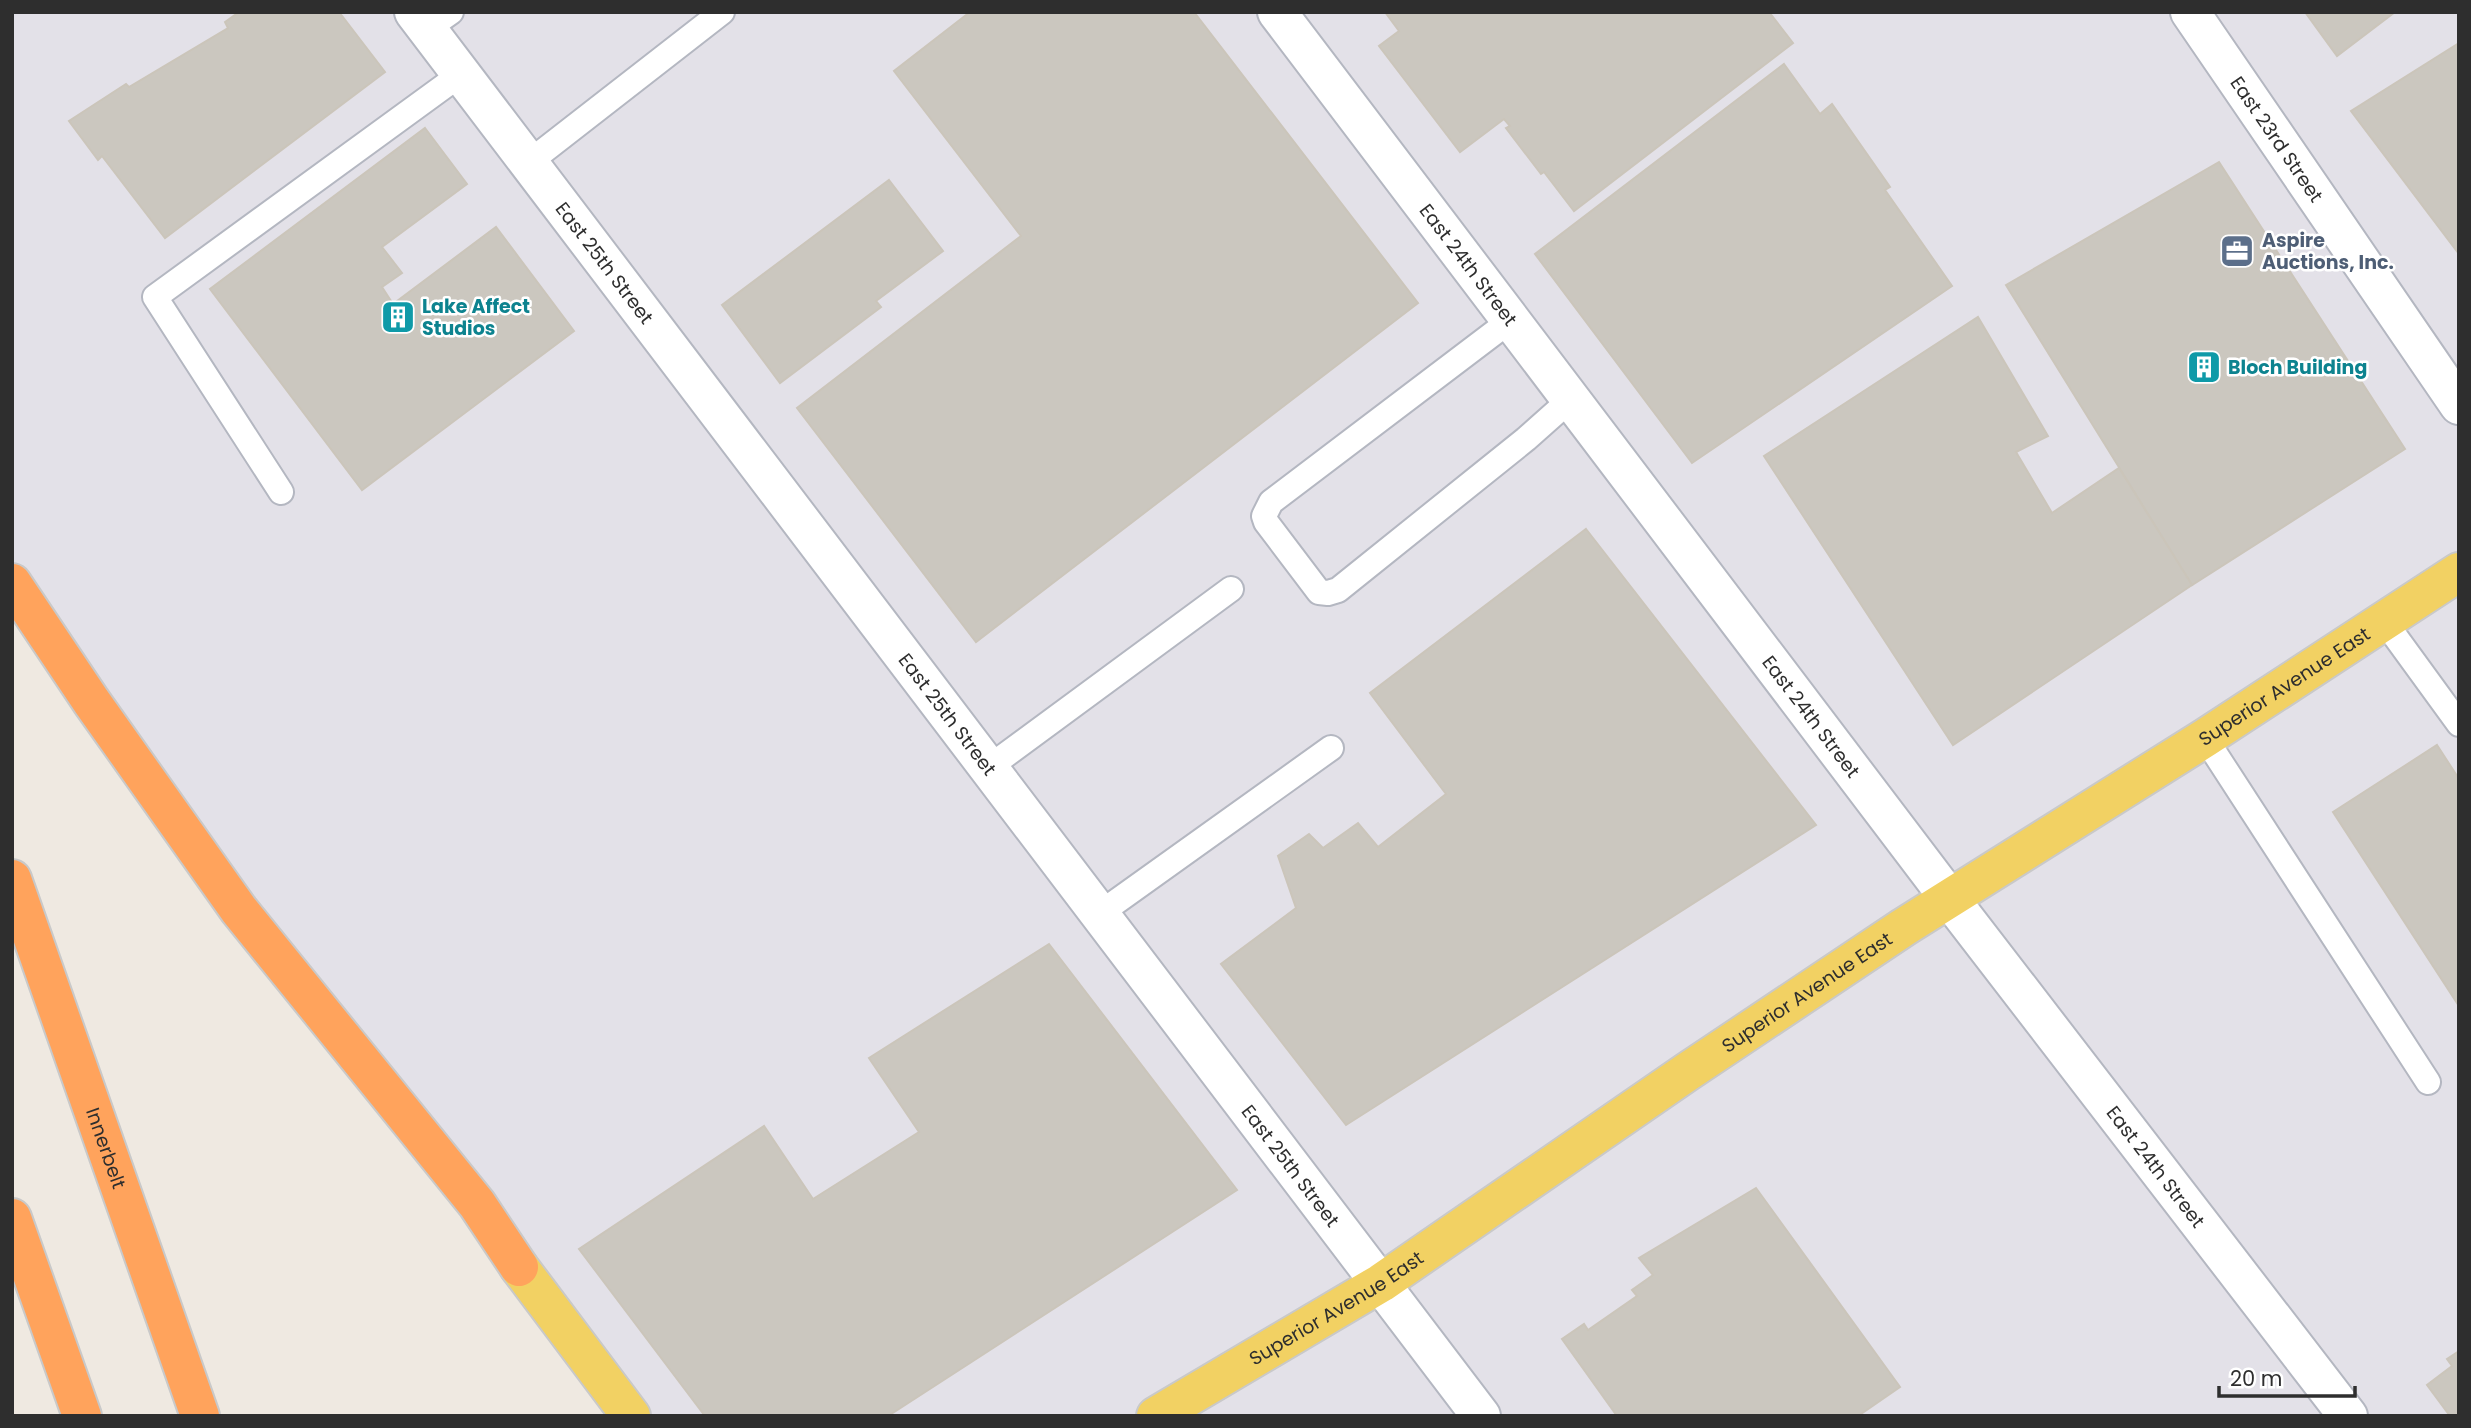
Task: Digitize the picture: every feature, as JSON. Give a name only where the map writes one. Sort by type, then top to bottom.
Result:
[{"type":"highway","points":[[12,583],[91,701],[239,910],[477,1204],[519,1267]]},
{"type":"highway","name":"Innerbelt","points":[[12,879],[200,1416]]},
{"type":"highway","points":[[12,1218],[82,1416]]},
{"type":"main road","name":"Superior Avenue East","points":[[1156,1416],[1381,1283],[1675,1080],[1949,898],[2205,738],[2459,572]]},
{"type":"main road","points":[[519,1267],[631,1416]]},
{"type":"street","name":"East 24th Street","points":[[1277,12],[1949,898],[2348,1416]]},
{"type":"street","name":"East 23rd Street","points":[[2190,12],[2459,405]]},
{"type":"street","name":"East 25th Street","points":[[431,18],[461,74],[1482,1416]]},
{"type":"lane","points":[[528,163],[722,12]]},
{"type":"lane","points":[[281,492],[155,297],[461,74]]},
{"type":"lane","points":[[1511,320],[1271,502],[1264,516],[1266,522],[1319,592],[1338,590],[1526,439],[1571,399]]},
{"type":"lane","points":[[988,768],[1231,589]]},
{"type":"lane","points":[[2384,621],[2459,724]]},
{"type":"lane","points":[[2205,738],[2428,1082]]},
{"type":"lane","points":[[1099,914],[1331,748]]},
{"type":"shaded area","points":[[12,12],[2459,12],[2459,1416],[631,1416],[12,583]]},
{"type":"building","points":[[239,12],[339,12],[385,72],[165,238],[102,156],[98,160],[69,121],[126,84],[129,87],[228,28],[225,22]]},
{"type":"building","points":[[970,12],[1194,12],[1418,303],[976,642],[797,408],[1021,236],[894,71]]},
{"type":"building","points":[[1385,12],[1769,12],[1793,43],[1574,211],[1506,128],[1510,126],[1504,119],[1460,152],[1379,46],[1399,31]]},
{"type":"building","points":[[2305,12],[2395,12],[2337,56]]},
{"type":"building","points":[[2459,43],[2459,254],[2351,111]]},
{"type":"building","points":[[1784,64],[1820,114],[1832,104],[1890,187],[1885,190],[1952,286],[1692,463],[1535,254]]},
{"type":"building","name":"Lake Affect Studios","points":[[425,128],[467,184],[382,247],[402,273],[382,287],[393,304],[496,227],[574,331],[362,490],[210,289]]},
{"type":"building","name":"Bloch Building","points":[[2219,162],[2405,449],[2192,585],[2006,285]]},
{"type":"building","points":[[889,180],[943,251],[876,301],[881,307],[780,383],[722,305]]},
{"type":"building","points":[[1978,317],[2048,436],[2016,452],[2052,513],[2119,468],[2192,585],[1953,745],[1764,456]]},
{"type":"building","points":[[1586,529],[1816,825],[1346,1125],[1221,964],[1296,908],[1278,856],[1309,834],[1323,848],[1358,823],[1378,847],[1446,794],[1370,693]]},
{"type":"building","points":[[2437,745],[2459,779],[2459,1006],[2333,812]]},
{"type":"building","points":[[1049,944],[1237,1190],[888,1416],[705,1416],[579,1249],[764,1126],[813,1199],[919,1132],[869,1058]]},
{"type":"building","points":[[1756,1188],[1900,1387],[1858,1416],[1617,1416],[1562,1339],[1584,1324],[1588,1330],[1637,1296],[1632,1290],[1653,1275],[1639,1258]]},
{"type":"building","points":[[2459,1351],[2459,1416],[2450,1416],[2427,1385],[2452,1366],[2447,1359]]},
{"type":"place","name":"Aspire Auctions, Inc.","points":[[2237,251]]},
{"type":"place","name":"Lake Affect Studios","points":[[398,317]]},
{"type":"place","name":"Bloch Building","points":[[2204,367]]}]
